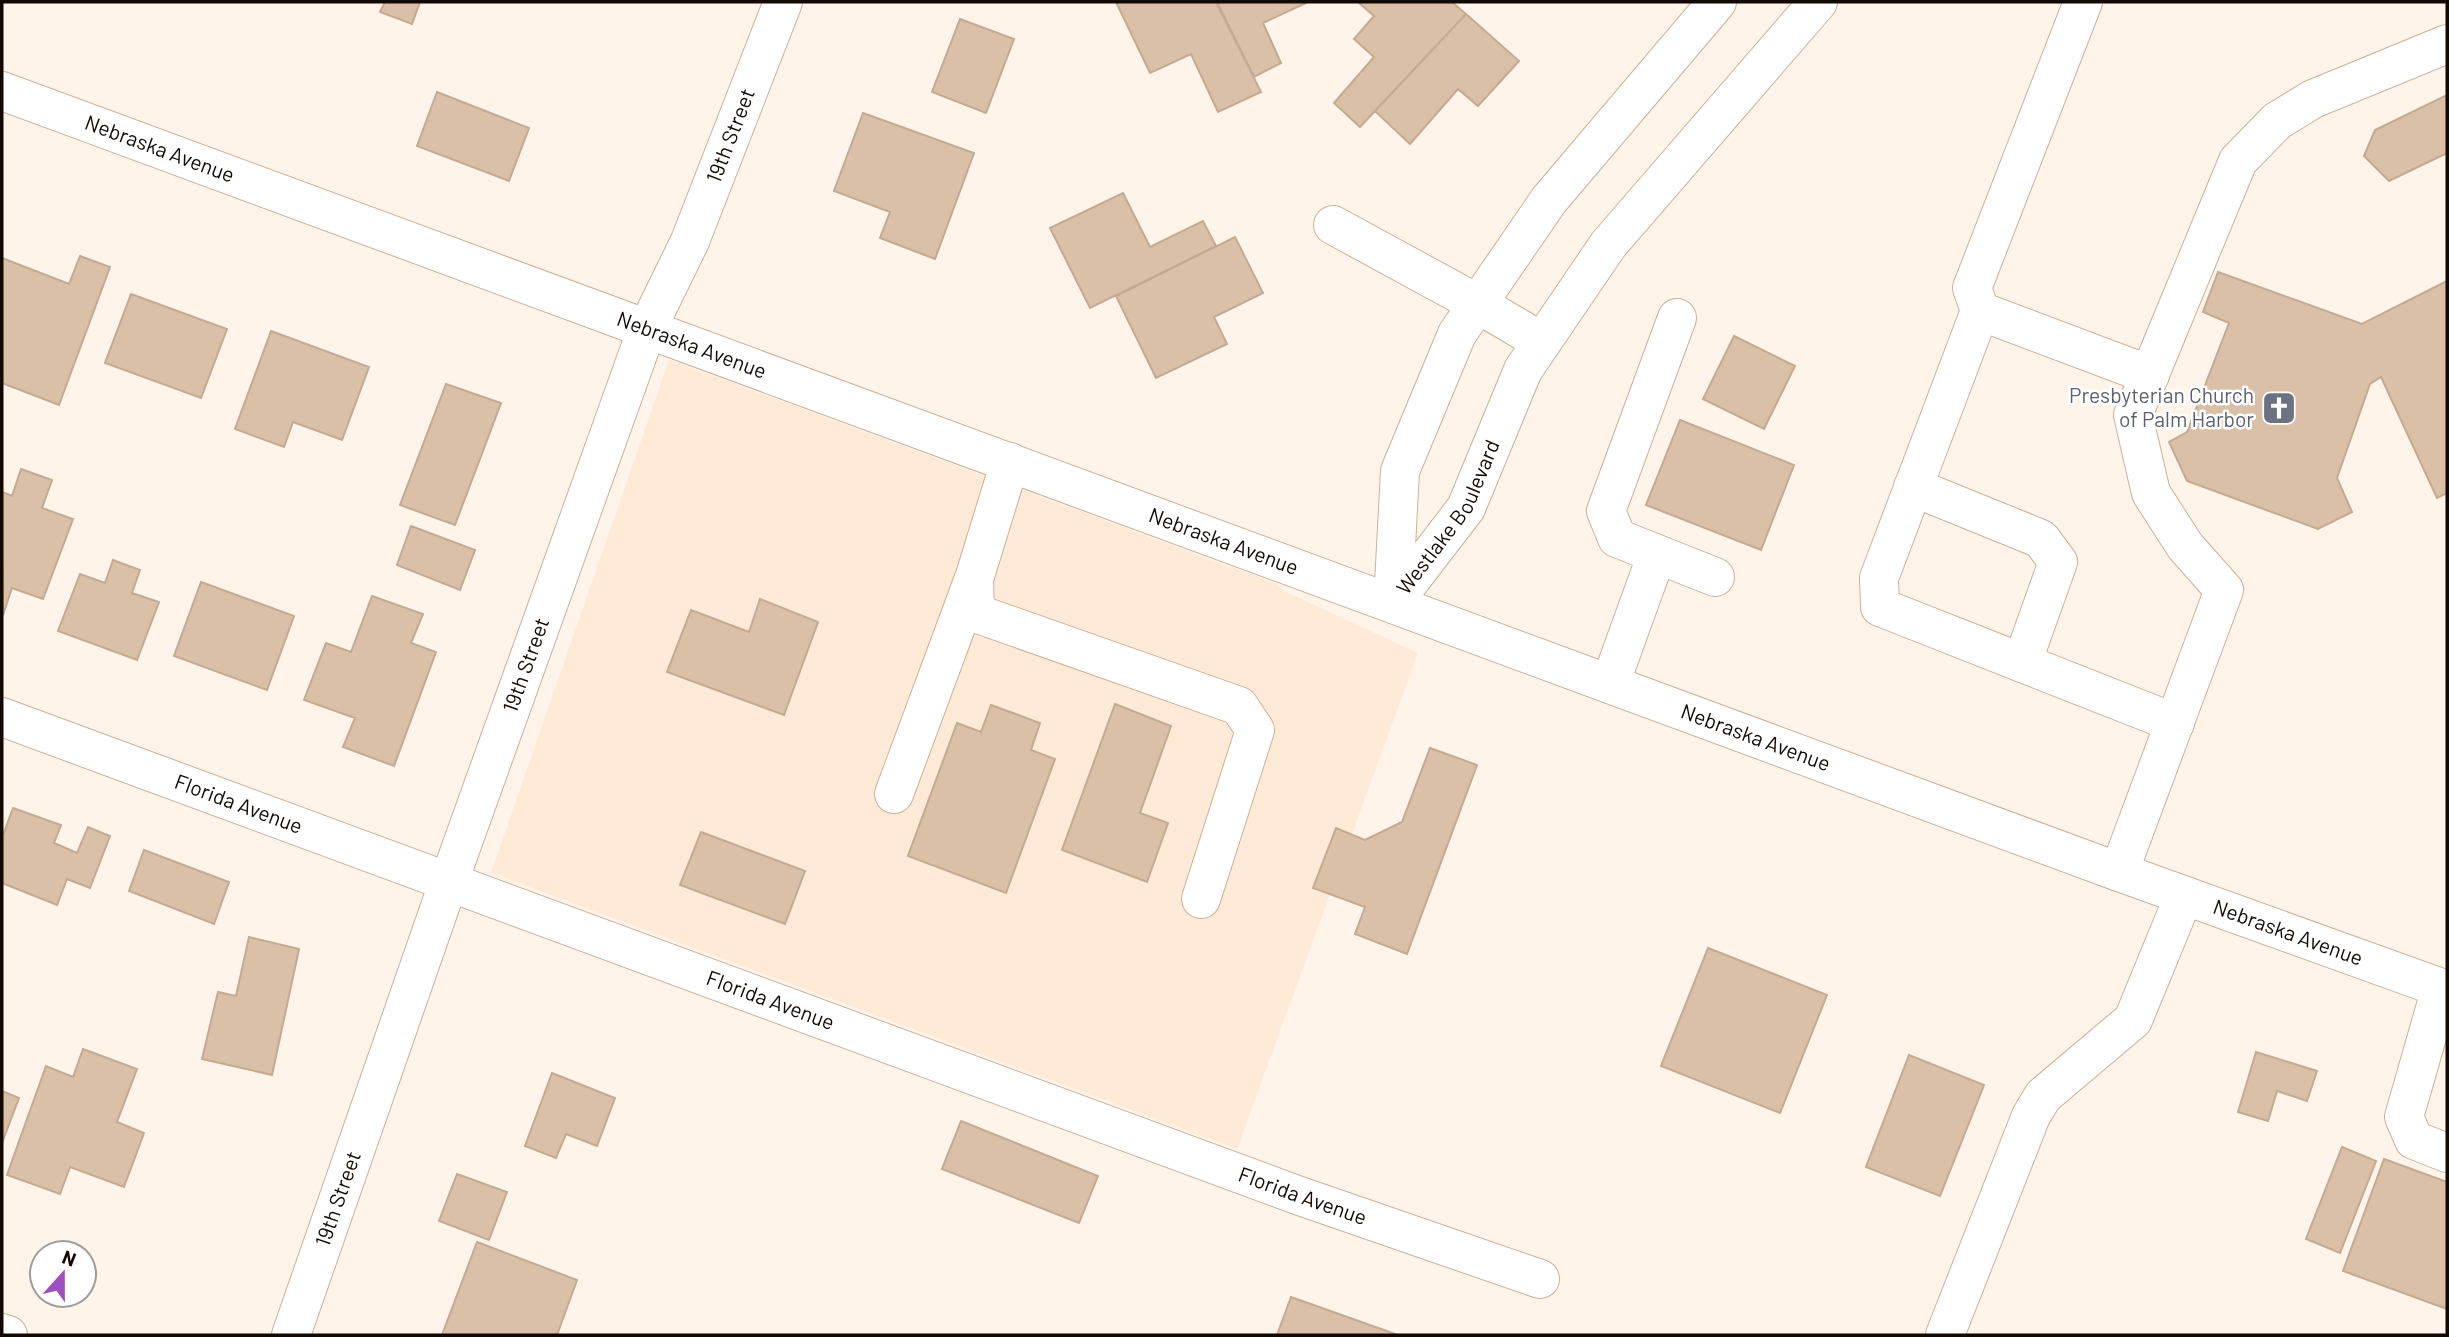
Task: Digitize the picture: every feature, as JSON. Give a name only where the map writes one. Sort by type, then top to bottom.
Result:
[{"type":"street","name":"19th Street","points":[[291,1335],[449,881],[647,329],[691,242],[783,2]]},
{"type":"street","name":"Westlake Boulevard","points":[[1393,603],[1400,471],[1457,334],[1549,200],[1717,2]]},
{"type":"street","name":"Westlake Boulevard","points":[[1393,603],[1466,508],[1523,370],[1608,245],[1818,2]]},
{"type":"street","points":[[2083,2],[1972,288],[1980,311],[1879,578],[1881,607],[2175,723]]},
{"type":"street","points":[[2119,872],[2224,590],[2185,546],[2151,493],[2133,415],[2238,161],[2277,121],[2313,99],[2447,44]]},
{"type":"street","name":"Nebraska Avenue","points":[[2,91],[2184,896],[2444,989]]},
{"type":"street","points":[[1333,225],[1542,342]]},
{"type":"street","points":[[1980,311],[2150,375]]},
{"type":"street","points":[[1677,318],[1606,511],[1617,538],[1715,577]]},
{"type":"street","points":[[894,794],[974,579],[1010,462]]},
{"type":"street","points":[[1913,487],[2041,539],[2058,562],[2022,663]]},
{"type":"street","points":[[1609,684],[1657,554]]},
{"type":"street","points":[[974,579],[975,613],[1239,706],[1255,730],[1201,899]]},
{"type":"street","name":"Florida Avenue","points":[[2,717],[1297,1195],[1541,1279]]},
{"type":"street","points":[[1945,1335],[2031,1115],[2043,1096],[2133,1020],[2184,896]]},
{"type":"street","points":[[2444,989],[2404,1117],[2414,1140],[2447,1153]]},
{"type":"street","points":[[2,1333],[8,1335]]},
{"type":"shaded area","points":[[669,360],[1277,584],[1282,590],[1418,653],[1237,1149],[491,873]]},
{"type":"building","points":[[385,2],[420,2],[412,24],[380,12]]},
{"type":"building","points":[[1116,2],[1216,2],[1261,92],[1218,112],[1191,54],[1150,73]]},
{"type":"building","points":[[1217,2],[1308,2],[1263,23],[1281,63],[1254,77]]},
{"type":"building","points":[[1358,2],[1452,2],[1466,14],[1360,127],[1334,103],[1374,57],[1354,39],[1374,16]]},
{"type":"building","points":[[1466,14],[1519,61],[1478,106],[1458,89],[1410,144],[1375,111]]},
{"type":"building","points":[[960,19],[1014,39],[986,113],[932,92]]},
{"type":"building","points":[[437,92],[529,128],[509,181],[417,146]]},
{"type":"building","points":[[2447,95],[2447,153],[2389,181],[2364,156],[2375,130]]},
{"type":"building","points":[[863,113],[974,153],[935,259],[880,238],[890,212],[834,191]]},
{"type":"building","points":[[1123,193],[1150,247],[1203,221],[1216,246],[1090,308],[1050,228]]},
{"type":"building","points":[[1235,237],[1263,293],[1214,317],[1227,344],[1156,378],[1116,296]]},
{"type":"building","points":[[80,256],[110,267],[59,405],[2,383],[2,258],[69,284]]},
{"type":"building","name":"Presbyterian Church of Palm Harbor","points":[[2218,272],[2362,324],[2447,281],[2447,493],[2437,498],[2381,377],[2370,384],[2337,478],[2352,512],[2318,529],[2187,481],[2169,442],[2187,432],[2229,323],[2203,312]]},
{"type":"building","points":[[131,294],[227,329],[201,398],[105,363]]},
{"type":"building","points":[[271,331],[369,367],[342,440],[293,422],[284,447],[235,429]]},
{"type":"building","points":[[1734,336],[1795,366],[1764,429],[1703,399]]},
{"type":"building","points":[[446,384],[501,403],[455,525],[400,505]]},
{"type":"building","points":[[1680,420],[1794,465],[1761,550],[1646,505]]},
{"type":"building","points":[[21,469],[52,480],[42,508],[73,519],[43,599],[12,588],[3,615],[2,492],[12,496]]},
{"type":"building","points":[[411,526],[475,550],[460,590],[397,565]]},
{"type":"building","points":[[113,560],[140,570],[132,593],[159,602],[137,660],[58,631],[80,574],[105,583]]},
{"type":"building","points":[[201,582],[294,616],[267,690],[174,656]]},
{"type":"building","points":[[372,596],[423,614],[411,643],[436,652],[394,766],[343,747],[355,718],[304,700],[326,643],[351,652]]},
{"type":"building","points":[[760,599],[818,622],[784,715],[667,672],[691,610],[749,632]]},
{"type":"building","points":[[1115,704],[1171,726],[1140,813],[1168,823],[1147,882],[1062,850]]},
{"type":"building","points":[[991,705],[1040,723],[1031,750],[1055,759],[1006,893],[908,856],[957,723],[981,732]]},
{"type":"building","points":[[1430,748],[1477,765],[1407,954],[1355,934],[1365,907],[1313,888],[1336,828],[1365,840],[1402,822]]},
{"type":"building","points":[[13,808],[61,825],[54,843],[77,853],[88,827],[110,836],[90,888],[67,879],[57,905],[2,883],[2,838]]},
{"type":"building","points":[[701,832],[805,871],[785,924],[680,885]]},
{"type":"building","points":[[144,850],[229,882],[214,924],[129,891]]},
{"type":"building","points":[[249,937],[299,949],[272,1075],[202,1059],[218,992],[236,996]]},
{"type":"building","points":[[1708,948],[1827,995],[1780,1113],[1661,1066]]},
{"type":"building","points":[[83,1049],[137,1069],[117,1122],[144,1133],[124,1187],[70,1167],[60,1194],[7,1175],[46,1066],[73,1077]]},
{"type":"building","points":[[2256,1052],[2317,1071],[2307,1101],[2277,1091],[2268,1121],[2238,1112]]},
{"type":"building","points":[[1909,1055],[1984,1085],[1940,1196],[1866,1167]]},
{"type":"building","points":[[552,1073],[615,1098],[597,1146],[566,1134],[556,1158],[525,1146]]},
{"type":"building","points":[[2,1091],[19,1098],[2,1143]]},
{"type":"building","points":[[961,1121],[1098,1176],[1079,1223],[942,1169]]},
{"type":"building","points":[[2342,1147],[2376,1161],[2340,1253],[2306,1239]]},
{"type":"building","points":[[2384,1159],[2447,1182],[2447,1309],[2343,1271]]},
{"type":"building","points":[[457,1174],[507,1192],[489,1240],[439,1221]]},
{"type":"building","points":[[477,1242],[577,1280],[557,1335],[442,1335]]},
{"type":"building","points":[[1291,1297],[1398,1335],[1277,1335]]},
{"type":"place","name":"Presbyterian Church of Palm Harbor","points":[[2279,408]]}]
